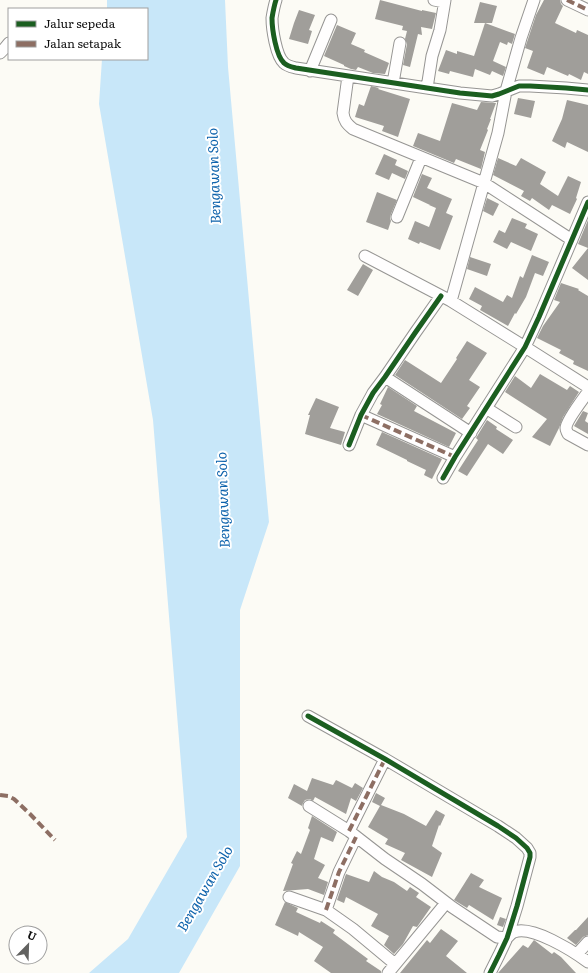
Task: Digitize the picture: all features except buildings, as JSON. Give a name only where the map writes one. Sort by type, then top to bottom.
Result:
[{"type":"street","points":[[276,0],[272,20],[275,44],[281,60],[284,64],[289,66],[310,71],[327,72],[460,93],[492,96],[519,86],[588,90]]},
{"type":"street","points":[[348,445],[361,415],[373,393],[414,333],[446,299],[484,183],[498,133],[506,91],[521,38],[534,0]]},
{"type":"street","points":[[567,0],[588,10]]},
{"type":"street","points":[[427,88],[432,56],[440,30],[441,1]]},
{"type":"street","points":[[310,71],[331,20]]},
{"type":"street","points":[[393,83],[400,43]]},
{"type":"street","points":[[0,53],[8,44]]},
{"type":"street","points":[[348,76],[343,113],[346,123],[353,129],[484,183],[572,240]]},
{"type":"street","points":[[397,218],[421,158]]},
{"type":"street","points":[[443,478],[525,347],[588,202]]},
{"type":"street","points":[[365,256],[446,299],[588,387]]},
{"type":"street","points":[[385,377],[471,433]]},
{"type":"street","points":[[588,392],[568,421],[566,430],[568,434],[588,445]]},
{"type":"street","points":[[486,408],[516,427]]},
{"type":"street","points":[[361,415],[455,457]]},
{"type":"street","points":[[308,716],[385,759],[498,826],[516,838],[527,848],[530,857],[517,906],[507,938],[490,973]]},
{"type":"street","points":[[326,910],[353,834],[385,759]]},
{"type":"street","points":[[309,806],[353,834],[385,859],[497,936],[507,938]]},
{"type":"street","points":[[289,897],[326,910],[353,929],[391,969],[446,902]]},
{"type":"street","points":[[507,938],[512,933],[519,931],[529,932],[550,939],[588,962]]},
{"type":"street","points":[[577,954],[588,942]]},
{"type":"water","name":"Bengawan Solo","points":[[107,0],[225,0],[228,67],[269,522],[240,610],[240,866],[179,973],[89,973],[128,939],[187,837],[153,420],[99,104],[102,60],[148,60],[148,8],[107,8]]},
{"type":"marked path","points":[[567,0],[588,10]]},
{"type":"marked path","points":[[361,415],[455,457]]},
{"type":"marked path","points":[[349,831],[385,759]]},
{"type":"marked path","points":[[0,795],[8,796],[14,799],[55,840]]},
{"type":"marked path","points":[[326,910],[339,872],[356,837]]},
{"type":"cycle path","points":[[276,0],[272,18],[275,42],[281,60],[291,67],[460,93],[492,96],[519,86],[588,90]]},
{"type":"cycle path","points":[[443,478],[525,347],[588,202]]},
{"type":"cycle path","points":[[349,445],[361,415],[373,393],[441,296]]},
{"type":"cycle path","points":[[308,716],[385,759],[498,826],[516,838],[527,848],[530,853],[530,857],[517,906],[507,938],[490,973]]}]
